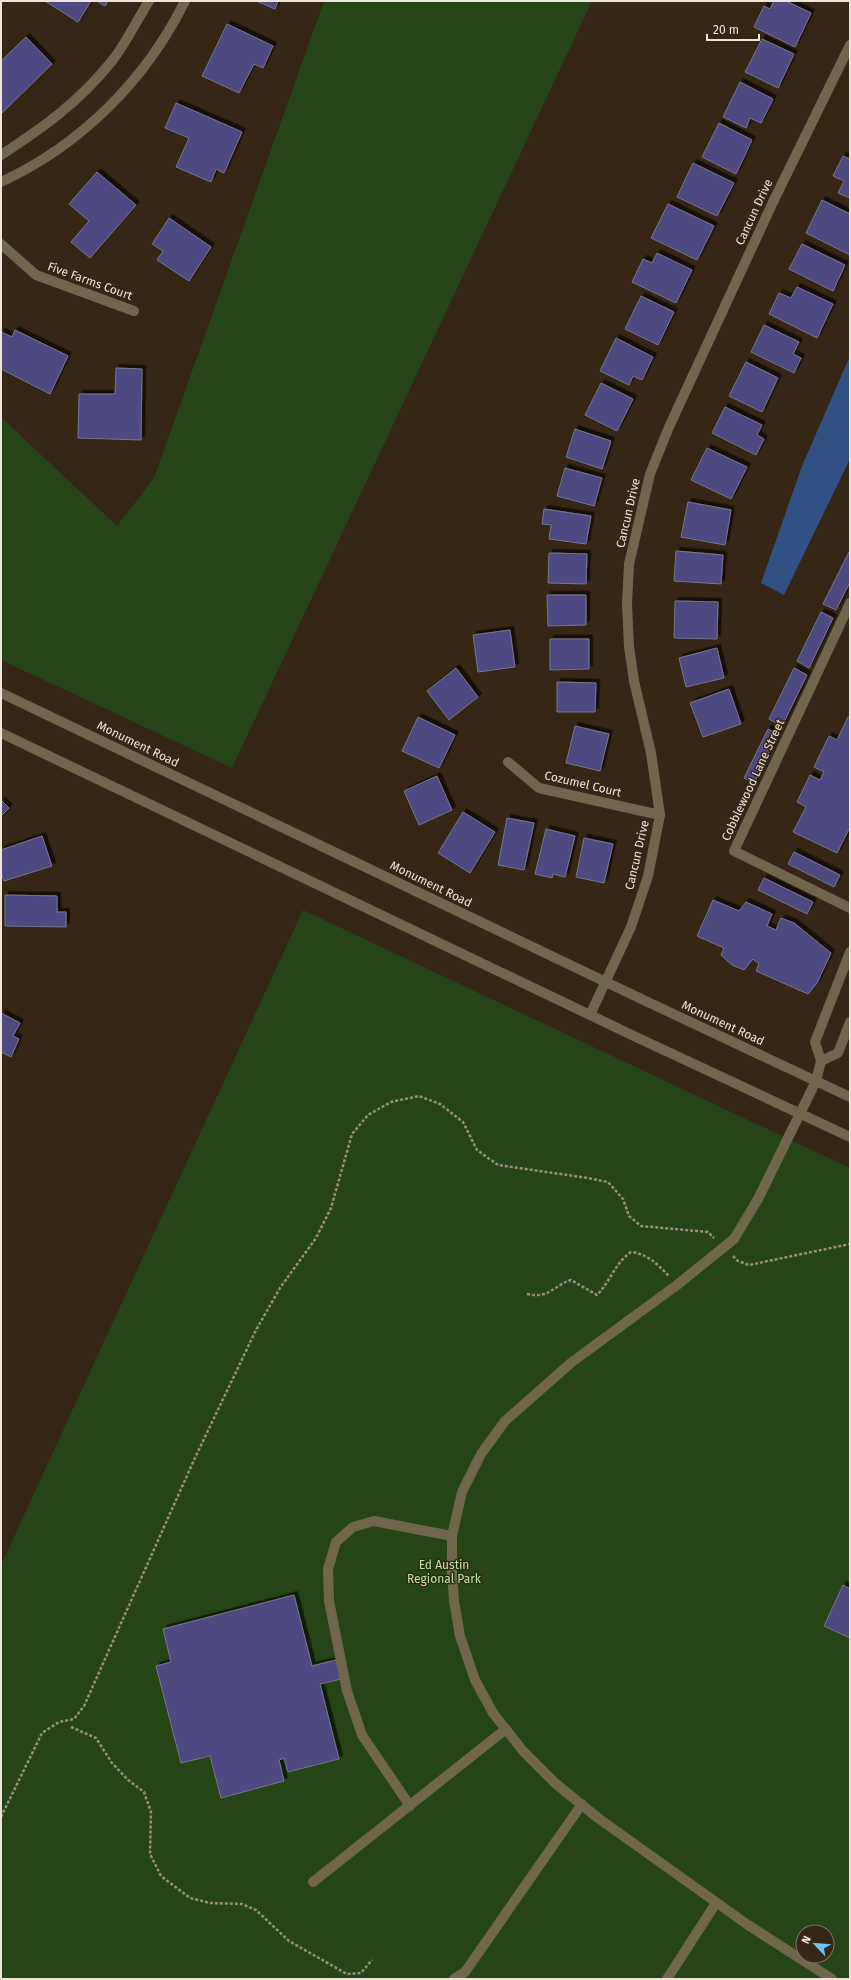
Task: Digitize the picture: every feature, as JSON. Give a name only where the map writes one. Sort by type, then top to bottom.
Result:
[{"type":"street","points":[[1,155],[43,128],[76,101],[112,60],[149,1]]},
{"type":"street","points":[[1,182],[45,159],[73,140],[122,96],[164,39],[185,1]]},
{"type":"street","name":"Cancun Drive","points":[[590,1015],[623,948],[648,876],[660,815],[651,753],[641,717],[629,647],[627,604],[629,564],[636,527],[650,474],[669,427],[773,202],[850,45]]},
{"type":"street","name":"Five Farms Court","points":[[1,244],[36,275],[134,311]]},
{"type":"street","name":"Cobblewood Lane Street","points":[[850,603],[734,851],[850,908]]},
{"type":"street","name":"Monument Road","points":[[1,693],[850,1097]]},
{"type":"street","points":[[1,733],[590,1015],[850,1137]]},
{"type":"street","name":"Cozumel Court","points":[[508,762],[539,788],[660,815]]},
{"type":"street","points":[[832,1979],[716,1903],[555,1783],[523,1751],[493,1713],[475,1680],[460,1636],[454,1602],[452,1536],[462,1492],[481,1454],[505,1421],[572,1362],[677,1285],[734,1239],[758,1199],[816,1081],[821,1061],[816,1042],[850,952]]},
{"type":"street","points":[[821,1061],[838,1053],[850,1022]]},
{"type":"street","points":[[410,1806],[362,1735],[347,1691],[329,1601],[328,1569],[336,1542],[353,1528],[374,1521],[452,1536]]},
{"type":"street","points":[[313,1882],[506,1729]]},
{"type":"street","points":[[454,1979],[465,1972],[582,1804]]},
{"type":"street","points":[[667,1979],[716,1903]]},
{"type":"path","points":[[1,1817],[42,1733],[59,1722],[74,1719],[84,1706],[194,1460],[256,1330],[280,1288],[319,1232],[331,1208],[352,1134],[368,1115],[391,1102],[419,1096],[440,1104],[463,1122],[477,1150],[498,1165],[608,1182],[623,1199],[629,1216],[641,1226],[708,1232],[725,1246],[738,1261],[749,1265],[850,1244]]},
{"type":"path","points":[[527,1294],[535,1296],[546,1295],[562,1283],[571,1280],[597,1295],[602,1290],[622,1259],[631,1252],[642,1253],[655,1262],[677,1285]]},
{"type":"path","points":[[71,1727],[96,1738],[112,1763],[128,1780],[144,1792],[151,1812],[150,1854],[161,1876],[190,1898],[210,1903],[242,1904],[256,1910],[290,1941],[348,1974],[361,1973],[372,1960]]},
{"type":"green space","points":[[324,1],[592,1],[232,768],[1,660],[1,417],[117,526],[154,478]]},
{"type":"green space","name":"Ed Austin Regional Park","points":[[303,910],[850,1168],[850,1979],[1,1979],[1,1565]]},
{"type":"water","points":[[850,356],[850,459],[784,595],[761,583],[802,466]]},
{"type":"building","points":[[45,1],[91,1],[78,22]]},
{"type":"building","points":[[97,1],[108,1],[105,6]]},
{"type":"building","points":[[256,1],[278,1],[275,9]]},
{"type":"building","points":[[774,1],[786,1],[811,13],[795,47],[754,27],[764,6],[770,9]]},
{"type":"building","points":[[227,24],[273,46],[263,68],[254,64],[239,93],[202,76]]},
{"type":"building","points":[[26,37],[52,64],[1,114],[1,61]]},
{"type":"building","points":[[762,39],[794,54],[778,88],[745,72]]},
{"type":"building","points":[[740,82],[773,99],[761,123],[750,118],[746,128],[723,117]]},
{"type":"building","points":[[176,103],[242,132],[224,173],[216,169],[211,182],[176,167],[189,138],[165,128]]},
{"type":"building","points":[[719,123],[752,140],[736,174],[702,157]]},
{"type":"building","points":[[843,156],[850,159],[850,198],[838,193],[844,181],[833,176]]},
{"type":"building","points":[[693,163],[734,183],[717,216],[677,197]]},
{"type":"building","points":[[97,172],[136,205],[90,258],[71,242],[89,221],[69,204]]},
{"type":"building","points":[[822,200],[850,214],[850,255],[806,233]]},
{"type":"building","points":[[668,204],[714,226],[697,260],[651,238]]},
{"type":"building","points":[[169,218],[211,247],[189,281],[157,260],[163,251],[152,244]]},
{"type":"building","points":[[802,244],[845,265],[833,291],[789,269]]},
{"type":"building","points":[[657,253],[692,270],[676,303],[632,282],[643,259],[652,263]]},
{"type":"building","points":[[797,287],[833,304],[817,338],[769,314],[779,293],[791,298]]},
{"type":"building","points":[[641,296],[674,312],[658,345],[625,329]]},
{"type":"building","points":[[764,325],[799,342],[793,354],[801,358],[794,373],[751,352]]},
{"type":"building","points":[[15,330],[68,356],[50,394],[1,369],[1,332],[12,337]]},
{"type":"building","points":[[616,338],[653,357],[642,380],[633,376],[629,385],[600,371]]},
{"type":"building","points":[[746,362],[778,378],[762,412],[729,396]]},
{"type":"building","points":[[116,368],[142,369],[141,440],[78,438],[79,394],[115,394]]},
{"type":"building","points":[[601,383],[633,399],[617,431],[585,415]]},
{"type":"building","points":[[725,407],[762,425],[757,435],[764,439],[756,455],[712,433]]},
{"type":"building","points":[[575,429],[611,441],[602,469],[566,457]]},
{"type":"building","points":[[707,448],[747,467],[731,499],[691,480]]},
{"type":"building","points":[[565,468],[602,478],[594,506],[557,496]]},
{"type":"building","points":[[688,502],[731,510],[725,545],[681,537]]},
{"type":"building","points":[[544,509],[591,516],[586,544],[549,539],[551,525],[542,524]]},
{"type":"building","points":[[676,551],[723,555],[721,584],[674,581]]},
{"type":"building","points":[[849,552],[850,582],[836,610],[823,604]]},
{"type":"building","points":[[549,553],[587,554],[586,584],[548,583]]},
{"type":"building","points":[[547,595],[586,595],[586,625],[548,626]]},
{"type":"building","points":[[675,601],[718,602],[717,639],[674,638]]},
{"type":"building","points":[[821,612],[833,618],[809,668],[797,661]]},
{"type":"building","points":[[510,630],[515,667],[478,672],[473,635]]},
{"type":"building","points":[[550,639],[589,639],[589,669],[550,670]]},
{"type":"building","points":[[717,648],[724,678],[686,687],[679,658]]},
{"type":"building","points":[[456,668],[478,697],[449,720],[427,691]]},
{"type":"building","points":[[794,668],[807,675],[782,726],[769,719]]},
{"type":"building","points":[[557,682],[596,683],[595,712],[557,712]]},
{"type":"building","points":[[729,689],[741,724],[703,737],[690,703]]},
{"type":"building","points":[[418,717],[455,735],[439,768],[402,751]]},
{"type":"building","points":[[848,717],[850,718],[850,827],[837,853],[793,832],[806,807],[797,802],[810,775],[820,780],[824,772],[814,767],[829,736],[837,740]]},
{"type":"building","points":[[575,726],[609,734],[600,771],[566,763]]},
{"type":"building","points":[[768,729],[778,734],[754,783],[744,778]]},
{"type":"building","points":[[437,776],[452,810],[419,825],[404,791]]},
{"type":"building","points":[[1,800],[9,808],[1,816]]},
{"type":"building","points":[[463,812],[495,832],[470,873],[438,853]]},
{"type":"building","points":[[507,818],[534,823],[524,870],[498,865]]},
{"type":"building","points":[[546,829],[575,836],[565,877],[553,874],[552,878],[535,874]]},
{"type":"building","points":[[42,836],[52,866],[4,881],[1,873],[1,850]]},
{"type":"building","points":[[584,838],[613,844],[604,883],[576,877]]},
{"type":"building","points":[[794,852],[840,875],[834,887],[788,864]]},
{"type":"building","points":[[764,878],[813,902],[807,914],[758,890]]},
{"type":"building","points":[[5,895],[57,896],[57,912],[66,912],[66,927],[5,926]]},
{"type":"building","points":[[713,900],[739,911],[746,902],[772,914],[767,926],[776,930],[781,918],[794,923],[831,953],[817,983],[808,994],[756,971],[759,964],[753,959],[744,970],[732,965],[721,955],[724,948],[697,936]]},
{"type":"building","points":[[1,1013],[20,1023],[13,1036],[19,1039],[11,1057],[1,1052]]},
{"type":"building","points":[[843,1585],[850,1589],[850,1638],[824,1626]]},
{"type":"building","points":[[294,1595],[312,1666],[336,1660],[341,1679],[320,1684],[339,1759],[288,1772],[284,1758],[279,1760],[284,1781],[221,1798],[210,1756],[181,1763],[156,1666],[171,1662],[163,1629]]}]
